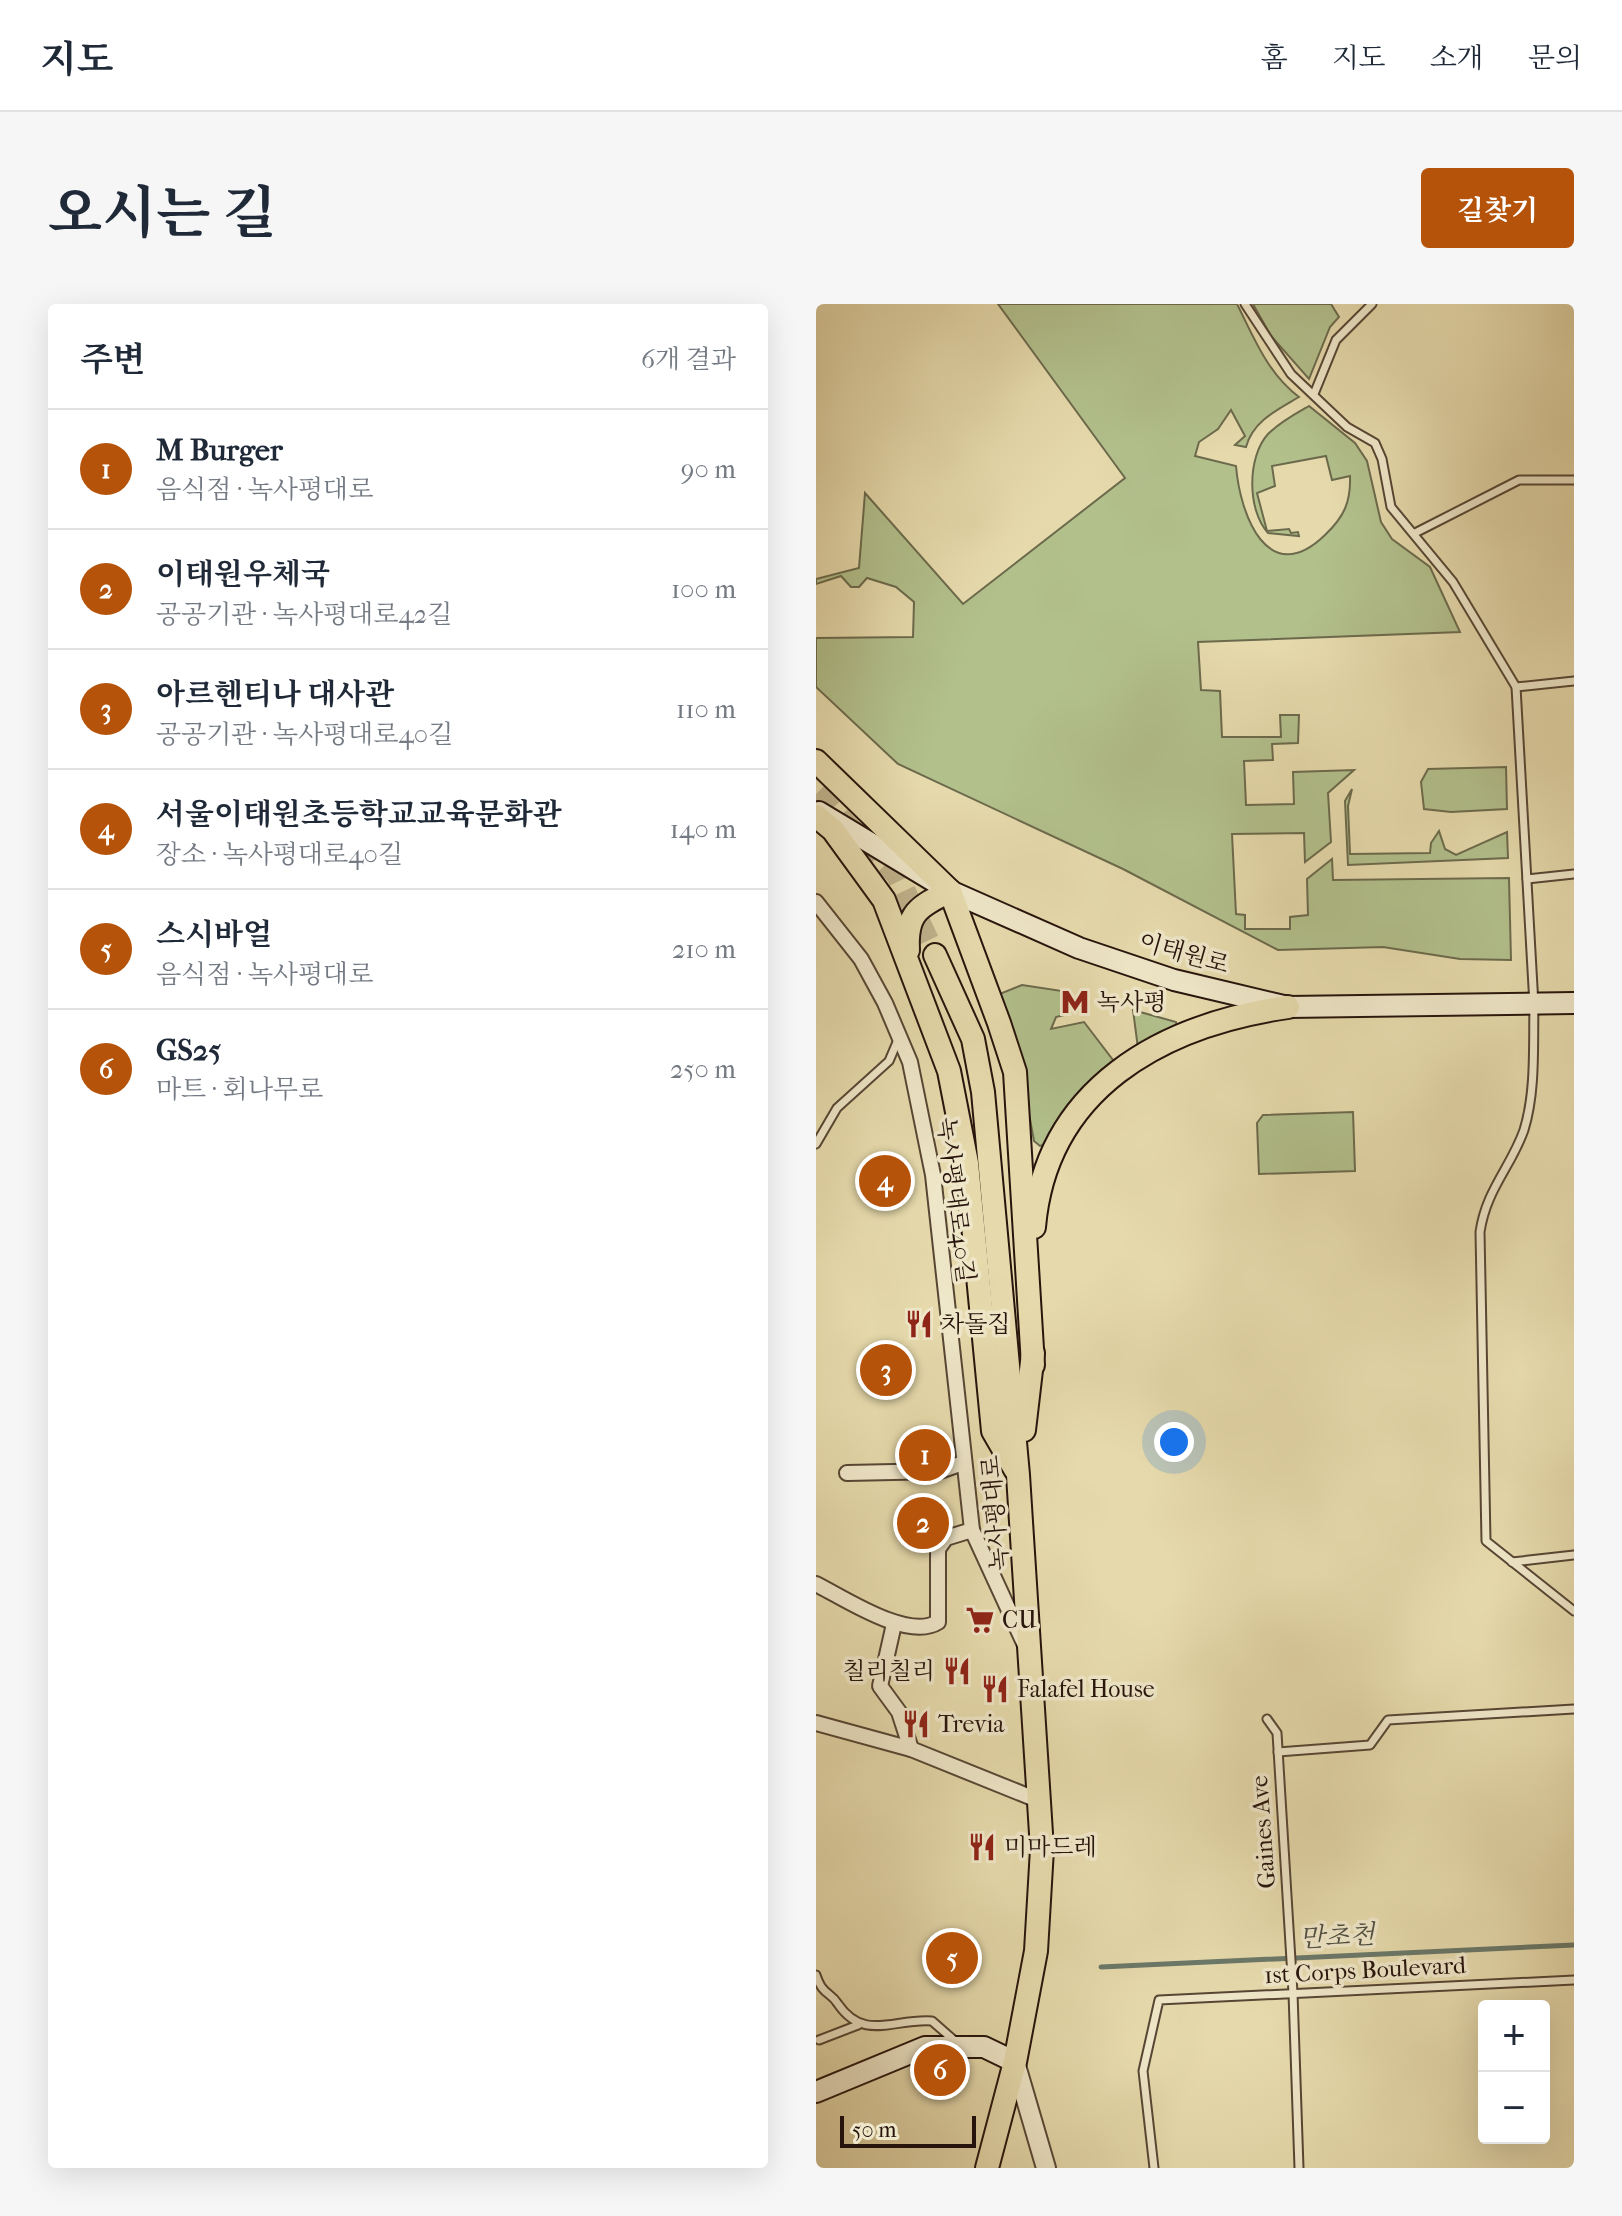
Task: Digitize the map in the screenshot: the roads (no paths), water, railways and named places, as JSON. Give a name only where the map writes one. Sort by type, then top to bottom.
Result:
[{"type":"main road","points":[[816,761],[950,891],[1015,1072],[1033,1365]]},
{"type":"main road","name":"이태원로","points":[[816,810],[950,891],[1092,953],[1174,980],[1288,1007],[1574,1003]]},
{"type":"main road","points":[[816,816],[833,830],[884,900],[949,1071],[967,1163],[993,1431],[1018,1475]]},
{"type":"main road","points":[[908,959],[907,925],[925,903],[950,891]]},
{"type":"main road","name":"녹사평대로","points":[[935,955],[973,1039],[983,1092],[1018,1475],[1040,1801],[1039,1921],[1015,2062],[987,2168]]},
{"type":"main road","points":[[1018,1475],[1033,1365],[1036,1211],[1048,1160],[1070,1122],[1114,1074],[1167,1040],[1206,1024],[1288,1007]]},
{"type":"main road","points":[[816,2092],[925,2047],[984,2047],[1015,2062]]},
{"type":"street","name":"녹사평대로40길","points":[[816,902],[861,959],[900,1040],[924,1120],[933,1175],[972,1530],[1033,1662]]},
{"type":"street","name":"녹사평대로","points":[[847,1473],[940,1471],[963,1463]]},
{"type":"street","points":[[816,1584],[894,1624],[931,1626],[938,1622],[938,1549],[946,1538],[972,1530]]},
{"type":"street","points":[[894,1624],[880,1686],[899,1712],[911,1749]]},
{"type":"street","points":[[816,1723],[911,1749],[1040,1801]]},
{"type":"street","points":[[1015,2062],[1046,2168]]},
{"type":"lane","points":[[1245,304],[1291,374],[1347,427],[1375,443],[1382,459],[1391,507],[1453,582],[1516,687],[1534,1005],[1529,1108],[1523,1131],[1484,1206],[1478,1267],[1486,1541],[1574,1611]]},
{"type":"lane","points":[[1314,394],[1336,340],[1372,304]]},
{"type":"lane","points":[[1415,533],[1519,480],[1574,480]]},
{"type":"lane","points":[[1516,687],[1574,681]]},
{"type":"lane","points":[[1527,879],[1574,874]]},
{"type":"lane","points":[[816,1144],[837,1108],[889,1061],[896,1041],[900,1040]]},
{"type":"lane","points":[[1512,1562],[1574,1555]]},
{"type":"lane","points":[[1278,1752],[1370,1745],[1388,1720],[1574,1709]]},
{"type":"lane","name":"Gaines Ave","points":[[1267,1719],[1277,1733],[1291,1946],[1299,2168]]},
{"type":"lane","points":[[816,1975],[827,1996],[837,2001],[847,2018],[860,2024]]},
{"type":"lane","name":"1st Corps Boulevard","points":[[1154,2168],[1143,2071],[1159,2000],[1574,1980]]},
{"type":"lane","points":[[819,2040],[860,2024],[932,2021],[961,2046]]},
{"type":"waterway","name":"만초천","points":[[1101,1967],[1574,1945]]},
{"type":"tunnel","points":[[816,794],[897,875],[935,955]]},
{"type":"place","name":"녹사평","points":[[1075,1002]]},
{"type":"place","name":"서울이태원초등학교교육문화관","points":[[885,1181]]},
{"type":"place","name":"차돌집","points":[[919,1324]]},
{"type":"place","name":"아르헨티나 대사관","points":[[886,1370]]},
{"type":"place","name":"M Burger","points":[[925,1455]]},
{"type":"place","name":"이태원우체국","points":[[923,1523]]},
{"type":"place","name":"CU","points":[[980,1620]]},
{"type":"place","name":"칠리칠리","points":[[957,1671]]},
{"type":"place","name":"Falafel House","points":[[995,1689]]},
{"type":"place","name":"Trevia","points":[[916,1724]]},
{"type":"place","name":"미마드레","points":[[982,1847]]},
{"type":"place","name":"스시바얼","points":[[952,1958]]},
{"type":"place","name":"GS25","points":[[940,2070]]}]
